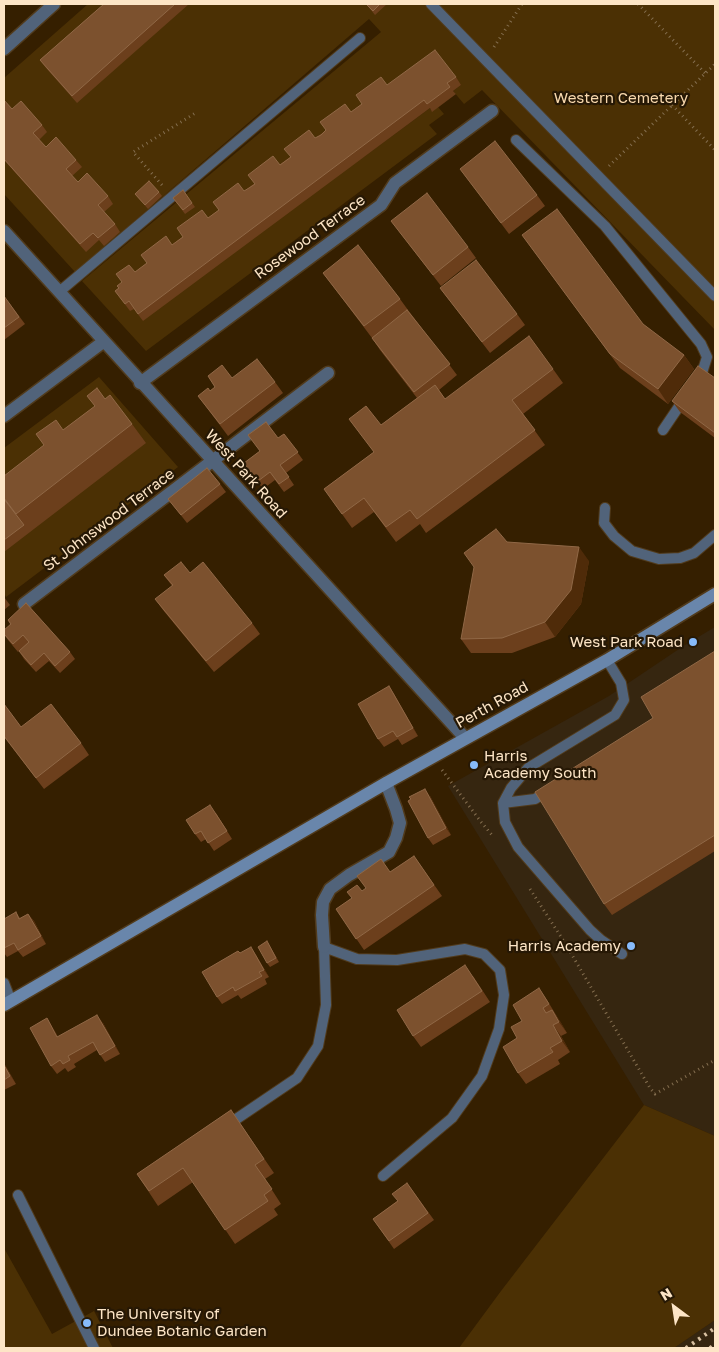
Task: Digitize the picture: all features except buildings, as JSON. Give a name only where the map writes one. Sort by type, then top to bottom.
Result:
[{"type":"street","points":[[4,49],[54,4]]},
{"type":"street","name":"Rosewood Terrace","points":[[140,383],[381,205],[395,183],[492,112]]},
{"type":"street","name":"West Park Road","points":[[4,231],[140,383],[465,738]]},
{"type":"street","points":[[4,416],[103,342]]},
{"type":"street","name":"St Johnswood Terrace","points":[[24,604],[328,373]]},
{"type":"street","name":"Perth Road","points":[[8,1003],[465,738],[607,660],[715,594]]},
{"type":"street","points":[[324,947],[323,902],[330,890],[389,852],[396,838],[400,823],[390,781]]},
{"type":"lane","points":[[431,4],[715,296]]},
{"type":"lane","points":[[59,292],[360,38]]},
{"type":"lane","points":[[516,140],[605,226],[701,344],[707,358],[701,376],[663,430]]},
{"type":"lane","points":[[605,508],[604,523],[614,536],[632,551],[659,560],[680,558],[694,553],[715,535]]},
{"type":"lane","points":[[607,660],[621,683],[624,700],[615,715],[528,768],[511,788],[503,803],[505,822],[518,847],[590,930],[622,954]]},
{"type":"lane","points":[[503,803],[535,799],[559,784]]},
{"type":"lane","points":[[219,1131],[297,1078],[318,1046],[326,1005],[324,947],[357,959],[397,960],[465,949],[484,954],[500,970],[504,995],[499,1029],[482,1076],[452,1118],[383,1176]]},
{"type":"lane","points":[[4,984],[8,1003]]},
{"type":"lane","points":[[18,1195],[94,1348]]},
{"type":"path","points":[[485,60],[522,4]]},
{"type":"path","points":[[638,4],[705,73]]},
{"type":"path","points":[[599,175],[715,64]]},
{"type":"path","points":[[672,105],[715,150]]},
{"type":"path","points":[[172,196],[133,152],[197,112]]},
{"type":"path","points":[[433,757],[498,842]]},
{"type":"path","points":[[529,888],[565,943],[655,1094],[715,1060]]},
{"type":"shaded area","name":"Harris Academy","points":[[715,627],[715,1136],[644,1105],[448,786],[609,696]]},
{"type":"shaded area","points":[[715,1320],[715,1348],[674,1348]]},
{"type":"green space","name":"Western Cemetery","points":[[88,4],[715,4],[715,330],[482,90],[464,104],[453,91],[461,85],[367,111],[296,164],[254,183],[260,191],[224,218],[183,236],[189,244],[147,262],[153,271],[128,290],[134,309],[365,156],[430,108],[432,111],[438,107],[444,114],[429,125],[437,134],[146,351],[82,281],[381,32],[369,19],[75,272],[4,194],[4,78]]},
{"type":"green space","points":[[99,377],[178,467],[6,597],[4,593],[4,448]]},
{"type":"green space","points":[[644,1105],[715,1136],[715,1320],[674,1348],[459,1348],[501,1291]]},
{"type":"green space","points":[[4,1248],[52,1334],[94,1311],[113,1348],[4,1348]]},
{"type":"railway","points":[[686,1348],[715,1328]]},
{"type":"railway","points":[[710,1348],[715,1344]]},
{"type":"place","name":"West Park Road","points":[[693,642]]},
{"type":"place","name":"Harris Academy South","points":[[474,765]]},
{"type":"place","name":"Harris Academy","points":[[631,946]]},
{"type":"place","name":"The University of Dundee Botanic Garden","points":[[87,1323]]}]
